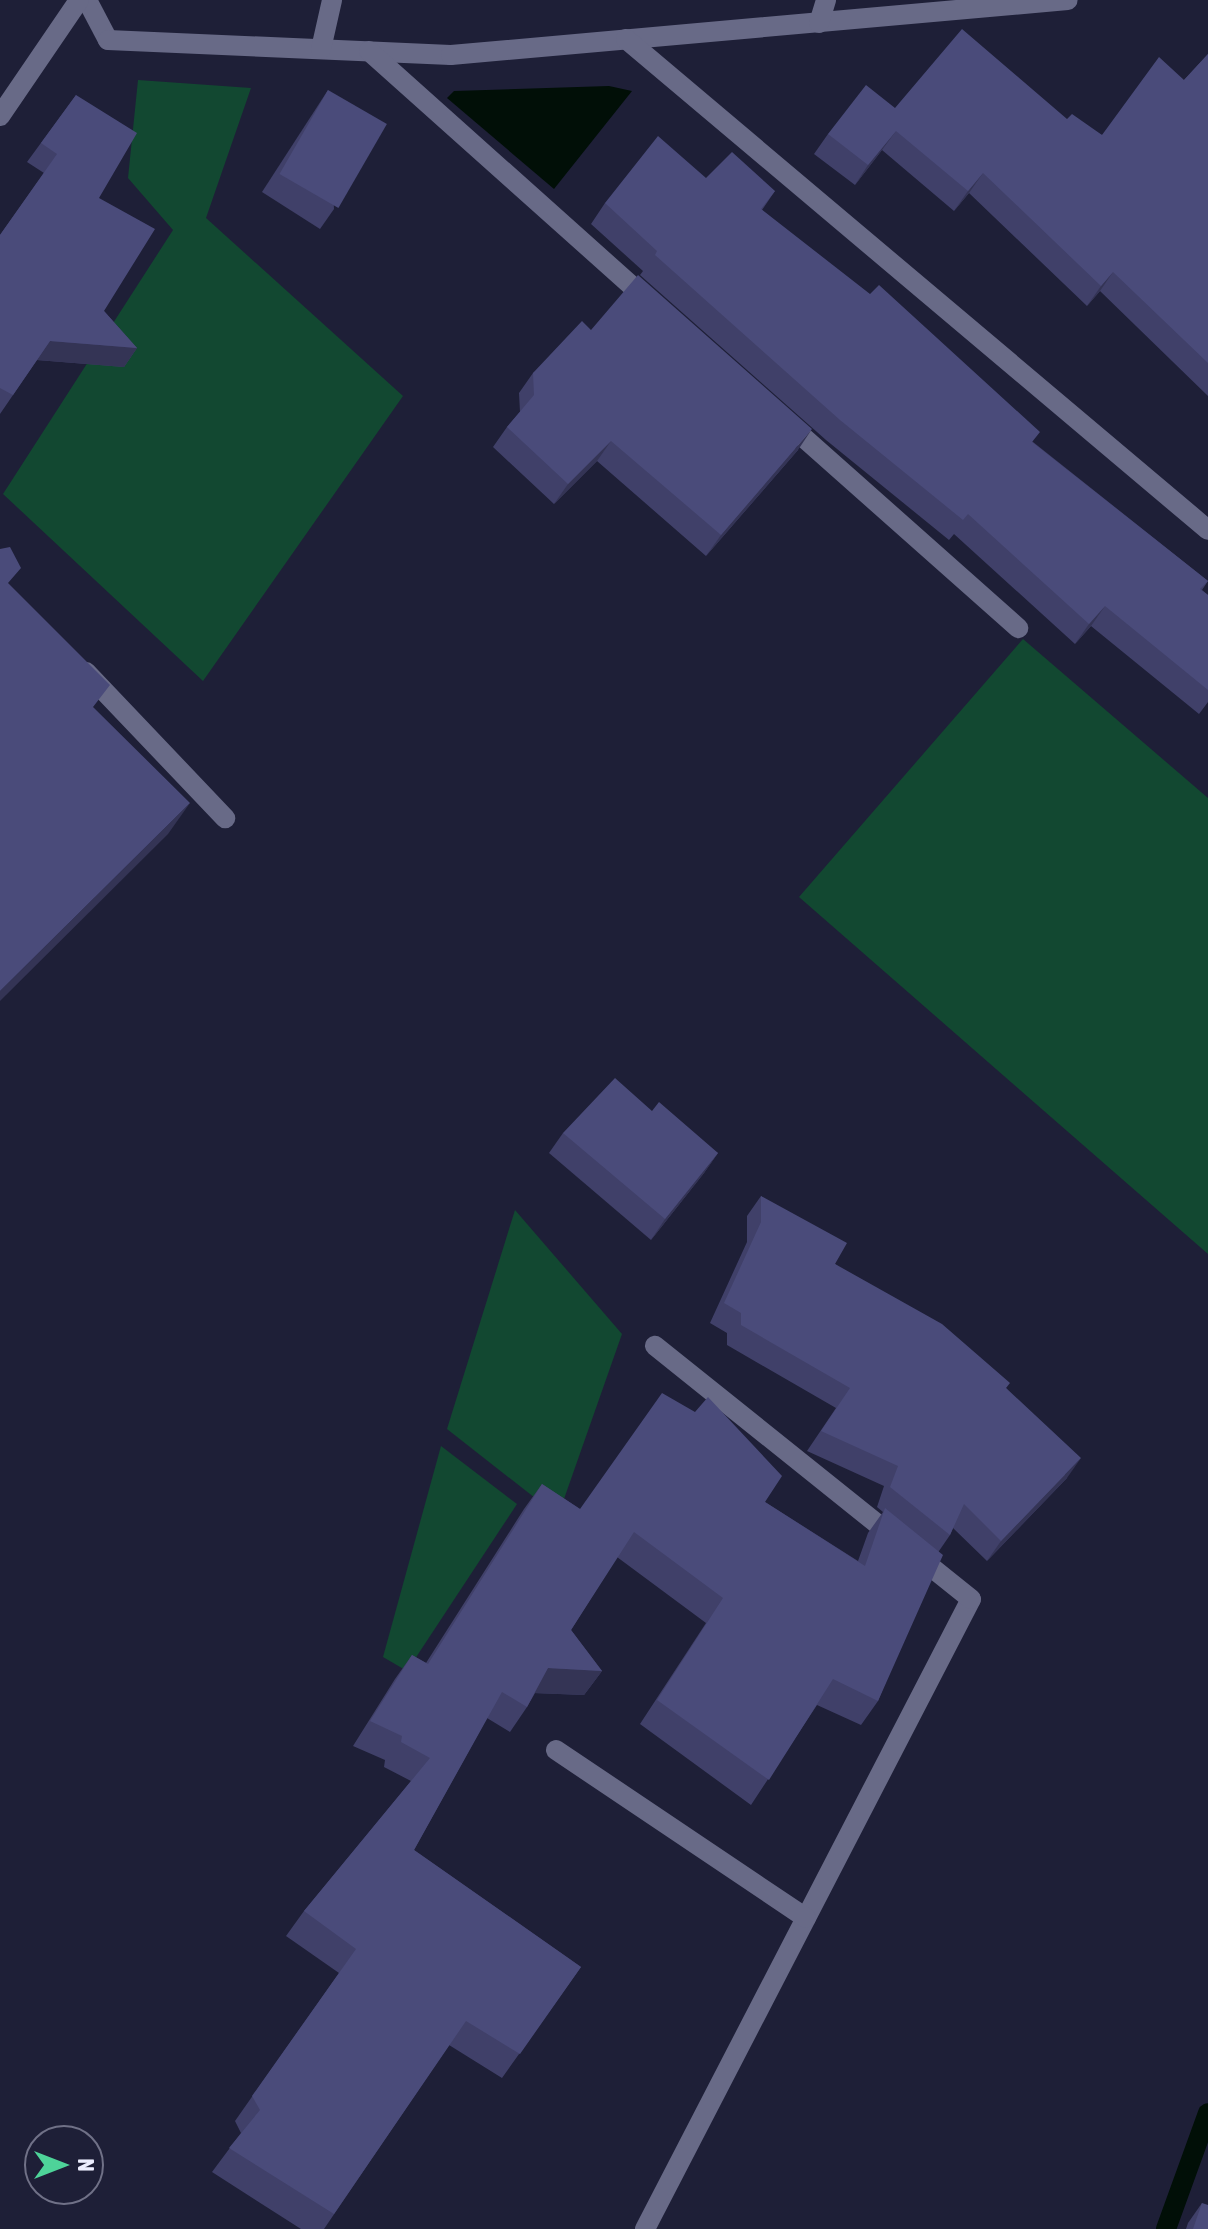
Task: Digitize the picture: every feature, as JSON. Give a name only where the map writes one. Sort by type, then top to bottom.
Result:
[{"type":"street","points":[[0,116],[79,0]]},
{"type":"street","points":[[87,0],[108,40],[451,55],[1068,0]]},
{"type":"street","points":[[321,49],[332,0]]},
{"type":"street","points":[[819,23],[826,0]]},
{"type":"street","points":[[626,39],[1208,530]]},
{"type":"street","points":[[369,51],[664,314]]},
{"type":"street","points":[[770,408],[1018,628]]},
{"type":"street","points":[[75,661],[225,818]]},
{"type":"street","points":[[645,2229],[971,1599],[655,1346]]},
{"type":"street","points":[[556,1750],[806,1918]]},
{"type":"green space","points":[[138,80],[251,88],[206,218],[403,396],[203,681],[3,494],[173,230],[128,178]]},
{"type":"green space","points":[[1023,639],[1208,798],[1208,1254],[799,897]]},
{"type":"green space","points":[[515,1210],[622,1334],[558,1516],[447,1429]]},
{"type":"green space","points":[[441,1446],[517,1504],[407,1671],[383,1657]]},
{"type":"shaded area","points":[[609,86],[632,91],[554,189],[447,98],[454,91]]},
{"type":"building","points":[[962,29],[1067,119],[1072,114],[1102,135],[1159,57],[1184,80],[1208,54],[1208,363],[1113,272],[1101,286],[983,173],[968,191],[896,131],[868,165],[828,134],[866,85],[895,108]]},
{"type":"building","points":[[328,90],[387,124],[338,208],[280,174]]},
{"type":"building","points":[[76,95],[137,133],[99,198],[155,229],[104,311],[137,348],[50,341],[13,395],[0,388],[0,235],[57,154],[41,143]]},
{"type":"building","points":[[658,136],[706,178],[732,152],[775,191],[761,209],[870,294],[879,285],[1040,432],[1032,442],[1208,581],[1200,589],[1208,595],[1208,690],[1105,606],[1089,624],[968,514],[963,520],[840,420],[655,255],[657,251],[605,203]]},
{"type":"building","points":[[638,275],[812,429],[721,535],[611,441],[568,484],[507,427],[534,395],[533,373],[582,321],[591,330]]},
{"type":"building","points":[[10,547],[21,568],[8,583],[110,685],[93,707],[190,803],[0,991],[0,549]]},
{"type":"building","points":[[615,1078],[652,1111],[659,1102],[718,1153],[665,1219],[563,1133]]},
{"type":"building","points":[[761,1196],[847,1243],[835,1264],[942,1324],[1010,1383],[1006,1388],[1081,1458],[1001,1541],[964,1504],[950,1535],[890,1487],[898,1466],[821,1431],[850,1388],[741,1325],[741,1313],[724,1303],[761,1222]]},
{"type":"building","points":[[662,1393],[695,1412],[708,1397],[782,1476],[765,1502],[865,1566],[885,1508],[943,1555],[878,1701],[833,1679],[769,1780],[657,1700],[723,1598],[634,1532],[571,1630],[602,1671],[548,1668],[527,1707],[502,1692],[414,1850],[581,1967],[520,2054],[466,2021],[334,2214],[229,2148],[260,2110],[252,2096],[356,1949],[304,1911],[430,1758],[401,1742],[402,1736],[370,1721],[412,1655],[428,1664],[542,1484],[580,1509]]},
{"type":"building","points":[[1202,2203],[1208,2205],[1208,2229],[1193,2229]]},
{"type":"waterway","points":[[1166,2229],[1208,2113]]}]
